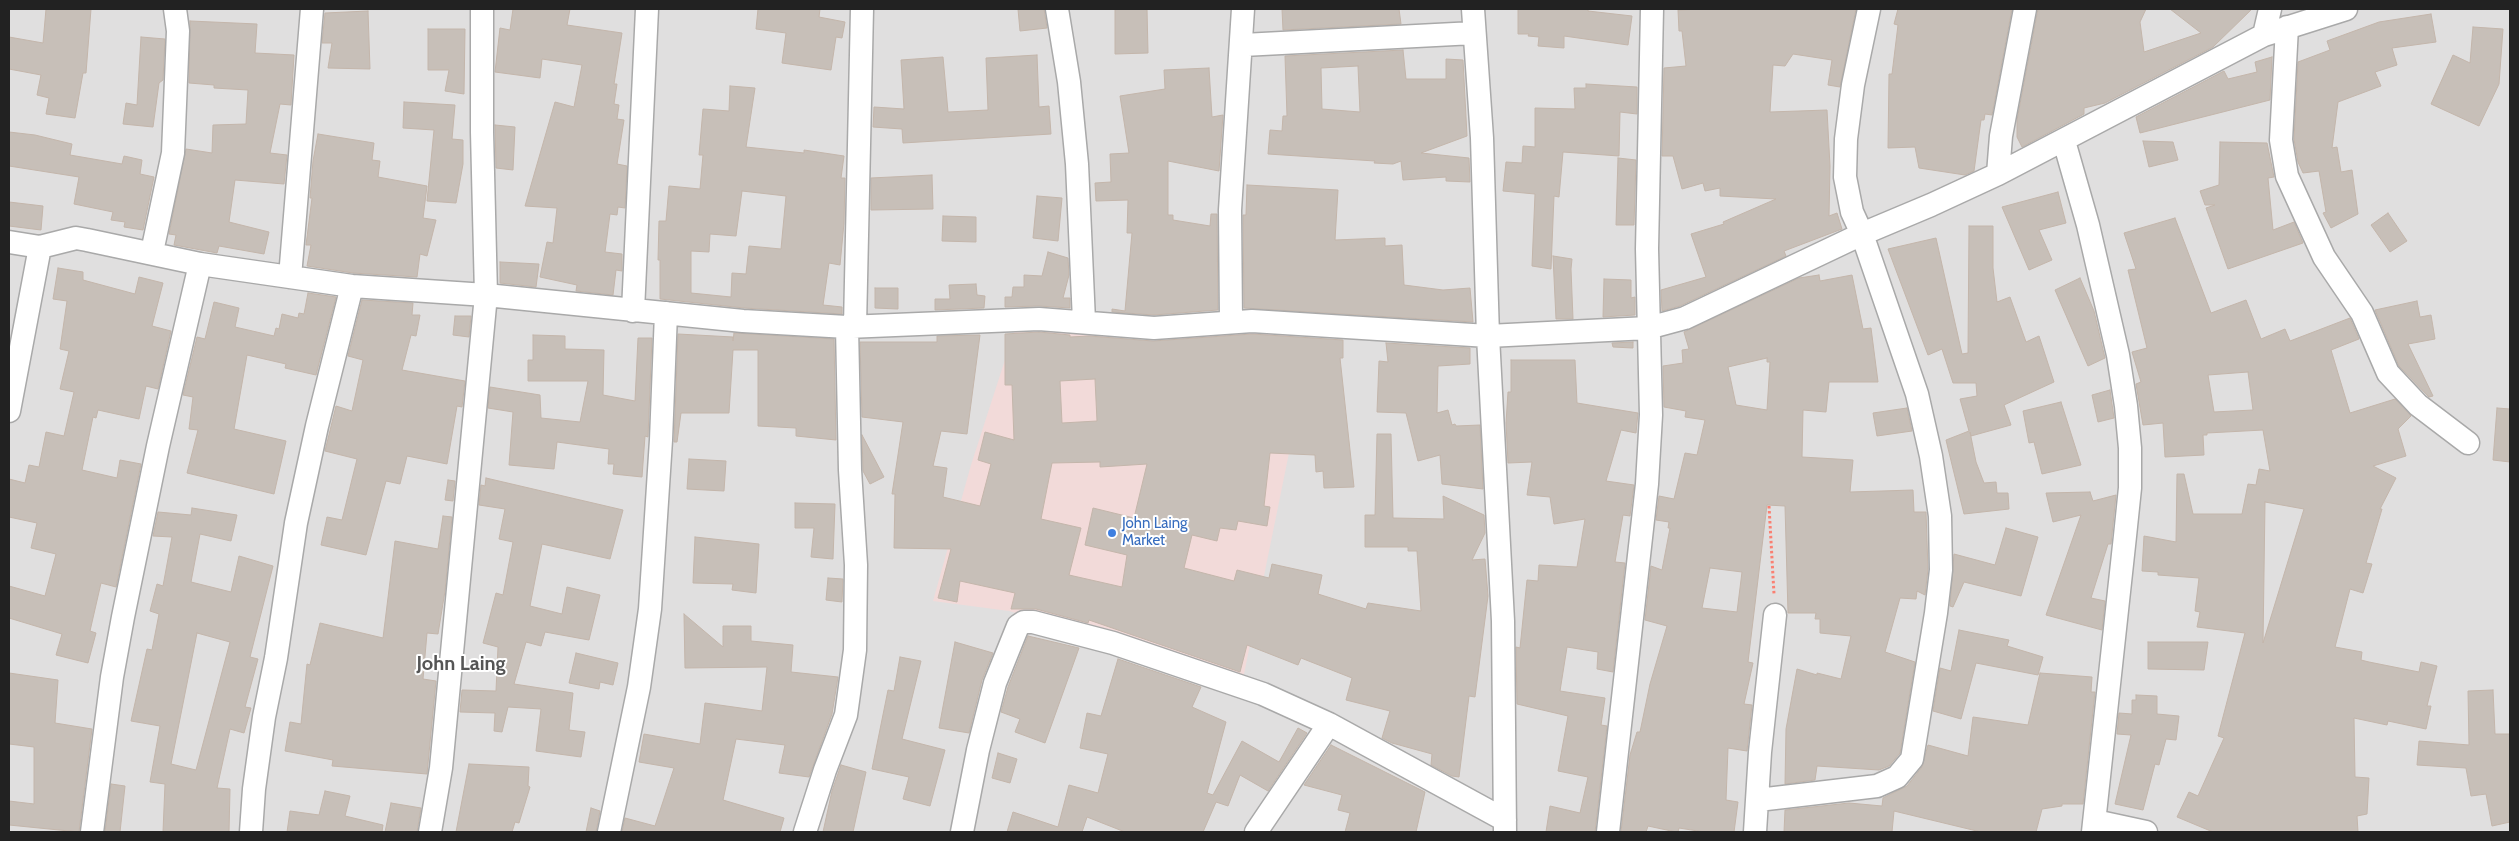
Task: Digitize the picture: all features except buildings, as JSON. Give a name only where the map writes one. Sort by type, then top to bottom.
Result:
[{"type":"street","points":[[152,252],[173,153],[178,31],[175,9]]},
{"type":"street","points":[[290,277],[312,9]]},
{"type":"street","points":[[430,832],[441,768],[486,295],[482,132],[482,9]]},
{"type":"street","points":[[633,311],[647,9]]},
{"type":"street","points":[[805,832],[825,770],[846,715],[855,650],[856,565],[850,470],[851,326],[862,9]]},
{"type":"street","points":[[1057,9],[1069,82],[1077,164],[1084,321]]},
{"type":"street","points":[[1231,321],[1230,210],[1243,45],[1243,9]]},
{"type":"street","points":[[1473,9],[1482,138],[1488,336],[1502,620],[1505,826]]},
{"type":"street","points":[[1608,832],[1652,415],[1647,249],[1652,9]]},
{"type":"street","points":[[1758,800],[1877,786],[1897,777],[1912,759],[1936,613],[1941,570],[1940,516],[1931,456],[1917,394],[1862,234],[1852,212],[1845,177],[1846,139],[1854,85],[1869,9]]},
{"type":"street","points":[[1998,174],[2001,136],[2025,9]]},
{"type":"street","points":[[2264,35],[2270,9]]},
{"type":"street","points":[[9,242],[40,247],[76,238],[152,252],[200,264],[352,286],[486,295],[743,321],[851,326],[1039,319],[1084,321],[1154,328],[1231,321],[1488,336],[1648,328],[1685,318],[1862,234],[1998,174],[2264,35],[2346,9]]},
{"type":"street","points":[[2287,27],[2280,140],[2287,176],[2324,257],[2362,313],[2388,373],[2418,405],[2468,443]]},
{"type":"street","points":[[1243,45],[1474,33]]},
{"type":"street","points":[[2064,141],[2088,225],[2118,355],[2130,448],[2130,488],[2126,536],[2094,827],[2146,832]]},
{"type":"street","points":[[9,411],[40,247]]},
{"type":"street","points":[[92,832],[112,678],[123,617],[158,446],[200,264]]},
{"type":"street","points":[[251,832],[263,726],[296,523],[317,426],[352,286]]},
{"type":"street","points":[[609,832],[639,686],[650,609],[661,440],[666,314]]},
{"type":"street","points":[[1755,832],[1774,615]]},
{"type":"street","points":[[962,832],[978,750],[995,682],[1018,626],[1024,622],[1033,622],[1113,643],[1263,694],[1328,724],[1505,826]]},
{"type":"street","points":[[1256,832],[1328,724]]},
{"type":"path","points":[[1769,506],[1774,615]]},
{"type":"shaded area","points":[[9,9],[2510,9],[2510,832],[9,832]]},
{"type":"shaded area","name":"John Laing Market","points":[[1092,330],[1133,345],[1243,330],[1293,334],[1289,453],[1243,679],[1009,611],[933,601],[971,465],[1014,332]]},
{"type":"place","name":"John Laing Market","points":[[1112,533]]},
{"type":"district","name":"John Laing","points":[[461,664]]}]
